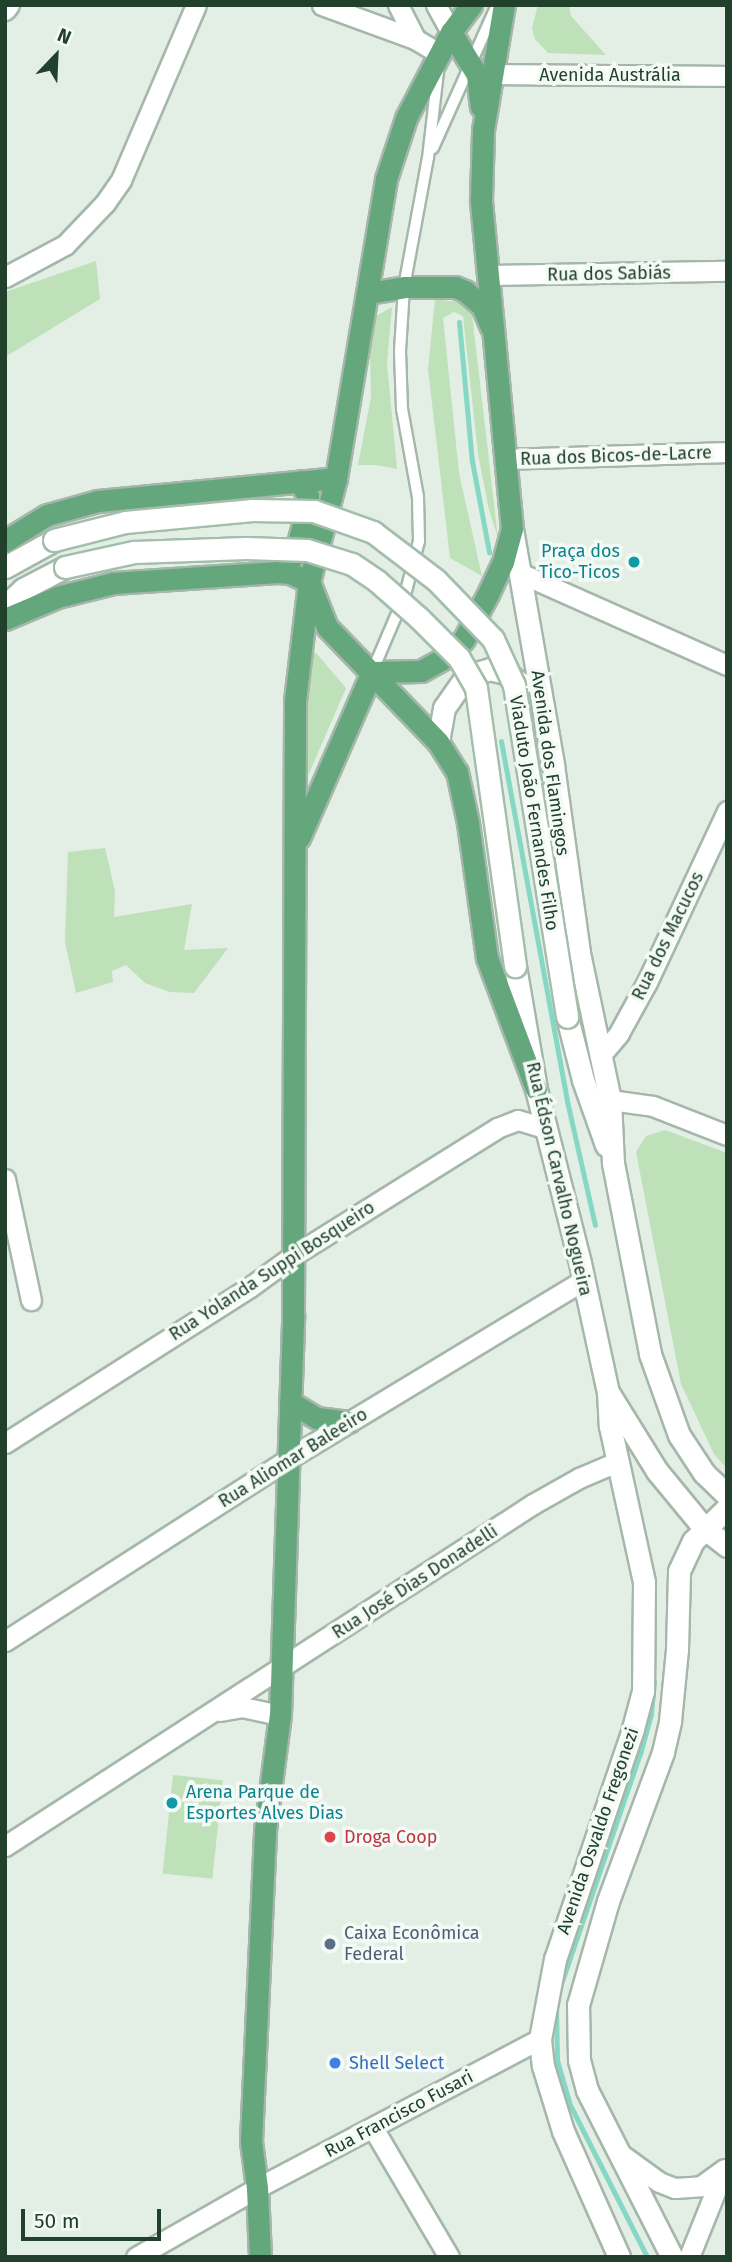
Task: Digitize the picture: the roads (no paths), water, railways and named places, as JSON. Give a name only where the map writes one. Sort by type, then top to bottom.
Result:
[{"type":"main road","points":[[260,2257],[257,2188],[251,2141],[265,1830],[280,1715],[282,1670],[294,1255],[295,701],[309,582],[336,478],[386,179],[406,118],[452,32],[471,5]]},
{"type":"main road","name":"Avenida dos Flamingos","points":[[503,5],[483,130],[481,199],[512,529],[543,711],[579,953],[610,1100],[613,1163],[650,1354],[679,1435],[704,1473],[727,1495]]},
{"type":"main road","points":[[452,32],[470,61],[478,81],[483,130]]},
{"type":"main road","points":[[368,293],[404,286],[442,285],[465,291],[482,306],[494,335]]},
{"type":"main road","points":[[5,541],[47,515],[70,507],[184,491],[336,478]]},
{"type":"main road","points":[[278,572],[288,564],[298,547],[309,505],[308,496],[299,481]]},
{"type":"main road","name":"Viaduto João Fernandes Filho","points":[[5,567],[54,540],[118,523],[252,510],[305,510],[337,517],[373,532],[436,580],[492,639],[514,684],[567,1017],[583,1080],[613,1163]]},
{"type":"main road","points":[[372,672],[421,671],[450,655],[464,639],[483,605],[503,562],[512,529]]},
{"type":"main road","name":"Viaduto João Fernandes Filho","points":[[5,606],[23,589],[65,567],[134,552],[246,548],[307,550],[352,564],[377,581],[459,658],[476,688],[515,965]]},
{"type":"main road","points":[[5,619],[57,597],[113,583],[278,572],[290,573],[309,582],[327,627],[438,742],[457,772],[463,795],[487,958],[536,1088]]},
{"type":"main road","points":[[438,742],[440,720],[450,695],[466,676],[477,670],[490,669],[505,673],[524,685],[543,711]]},
{"type":"main road","points":[[293,853],[307,814],[372,672]]},
{"type":"main road","name":"Rua Édson Carvalho Nogueira","points":[[515,965],[536,1088],[608,1392]]},
{"type":"main road","points":[[608,1392],[651,1462],[704,1528],[727,1546]]},
{"type":"main road","name":"Avenida Osvaldo Fregonezi","points":[[608,1392],[610,1426],[644,1582],[643,1691],[633,1729],[555,1959],[540,2039],[543,2066],[563,2131],[619,2257]]},
{"type":"main road","points":[[290,1402],[317,1418],[349,1422]]},
{"type":"main road","name":"Avenida Osvaldo Fregonezi","points":[[673,2257],[615,2150],[587,2090],[579,2060],[578,2004],[608,1901],[663,1752],[670,1721],[677,1650],[679,1571],[684,1556],[704,1528],[727,1508]]},
{"type":"street","points":[[5,10],[9,5]]},
{"type":"street","points":[[5,277],[65,245],[105,203],[121,180],[195,5]]},
{"type":"street","points":[[322,5],[415,39],[440,54]]},
{"type":"street","points":[[398,5],[415,39]]},
{"type":"street","points":[[436,5],[452,32]]},
{"type":"street","name":"Avenida Austrália","points":[[494,74],[727,76]]},
{"type":"street","name":"Rua dos Sabiás","points":[[490,275],[727,271]]},
{"type":"street","name":"Rua dos Bicos-de-Lacre","points":[[505,459],[727,452]]},
{"type":"street","points":[[520,573],[727,665]]},
{"type":"street","name":"Rua dos Macucos","points":[[600,1056],[619,1033],[647,982],[727,811]]},
{"type":"street","points":[[610,1100],[653,1106],[727,1135]]},
{"type":"street","name":"Rua Yolanda Suppi Bosqueiro","points":[[5,1443],[250,1287],[294,1255],[497,1128],[518,1121],[545,1128]]},
{"type":"street","points":[[5,1179],[31,1300]]},
{"type":"street","name":"Rua Aliomar Baleeiro","points":[[5,1640],[288,1459],[583,1280]]},
{"type":"street","name":"Rua José Dias Donadelli","points":[[5,1846],[282,1670],[533,1504],[579,1478],[619,1461]]},
{"type":"street","name":"Rua José Dias Donadelli","points":[[216,1712],[242,1707],[280,1715]]},
{"type":"street","name":"Rua Francisco Fusari","points":[[136,2257],[257,2188],[540,2039]]},
{"type":"street","points":[[373,2128],[449,2257]]},
{"type":"street","points":[[615,2150],[659,2182],[675,2188],[701,2186],[725,2166]]},
{"type":"street","points":[[689,2257],[725,2166]]},
{"type":"lane","points":[[428,158],[497,5]]},
{"type":"lane","points":[[372,672],[405,595],[419,541],[418,497],[400,384],[404,286],[428,158],[440,54]]},
{"type":"waterway","points":[[459,322],[472,461],[489,552]]},
{"type":"waterway","points":[[501,741],[567,1101],[595,1225]]},
{"type":"waterway","points":[[560,1987],[640,1754],[651,1714],[654,1681]]},
{"type":"waterway","points":[[556,2007],[557,2060],[570,2105],[647,2257]]},
{"type":"place","name":"Praça dos Tico-Ticos","points":[[634,562]]},
{"type":"place","name":"Arena Parque de Esportes Alves Dias","points":[[172,1803]]},
{"type":"place","name":"Droga Coop","points":[[330,1837]]},
{"type":"place","name":"Caixa Econômica Federal","points":[[330,1944]]},
{"type":"place","name":"Shell Select","points":[[335,2063]]}]
